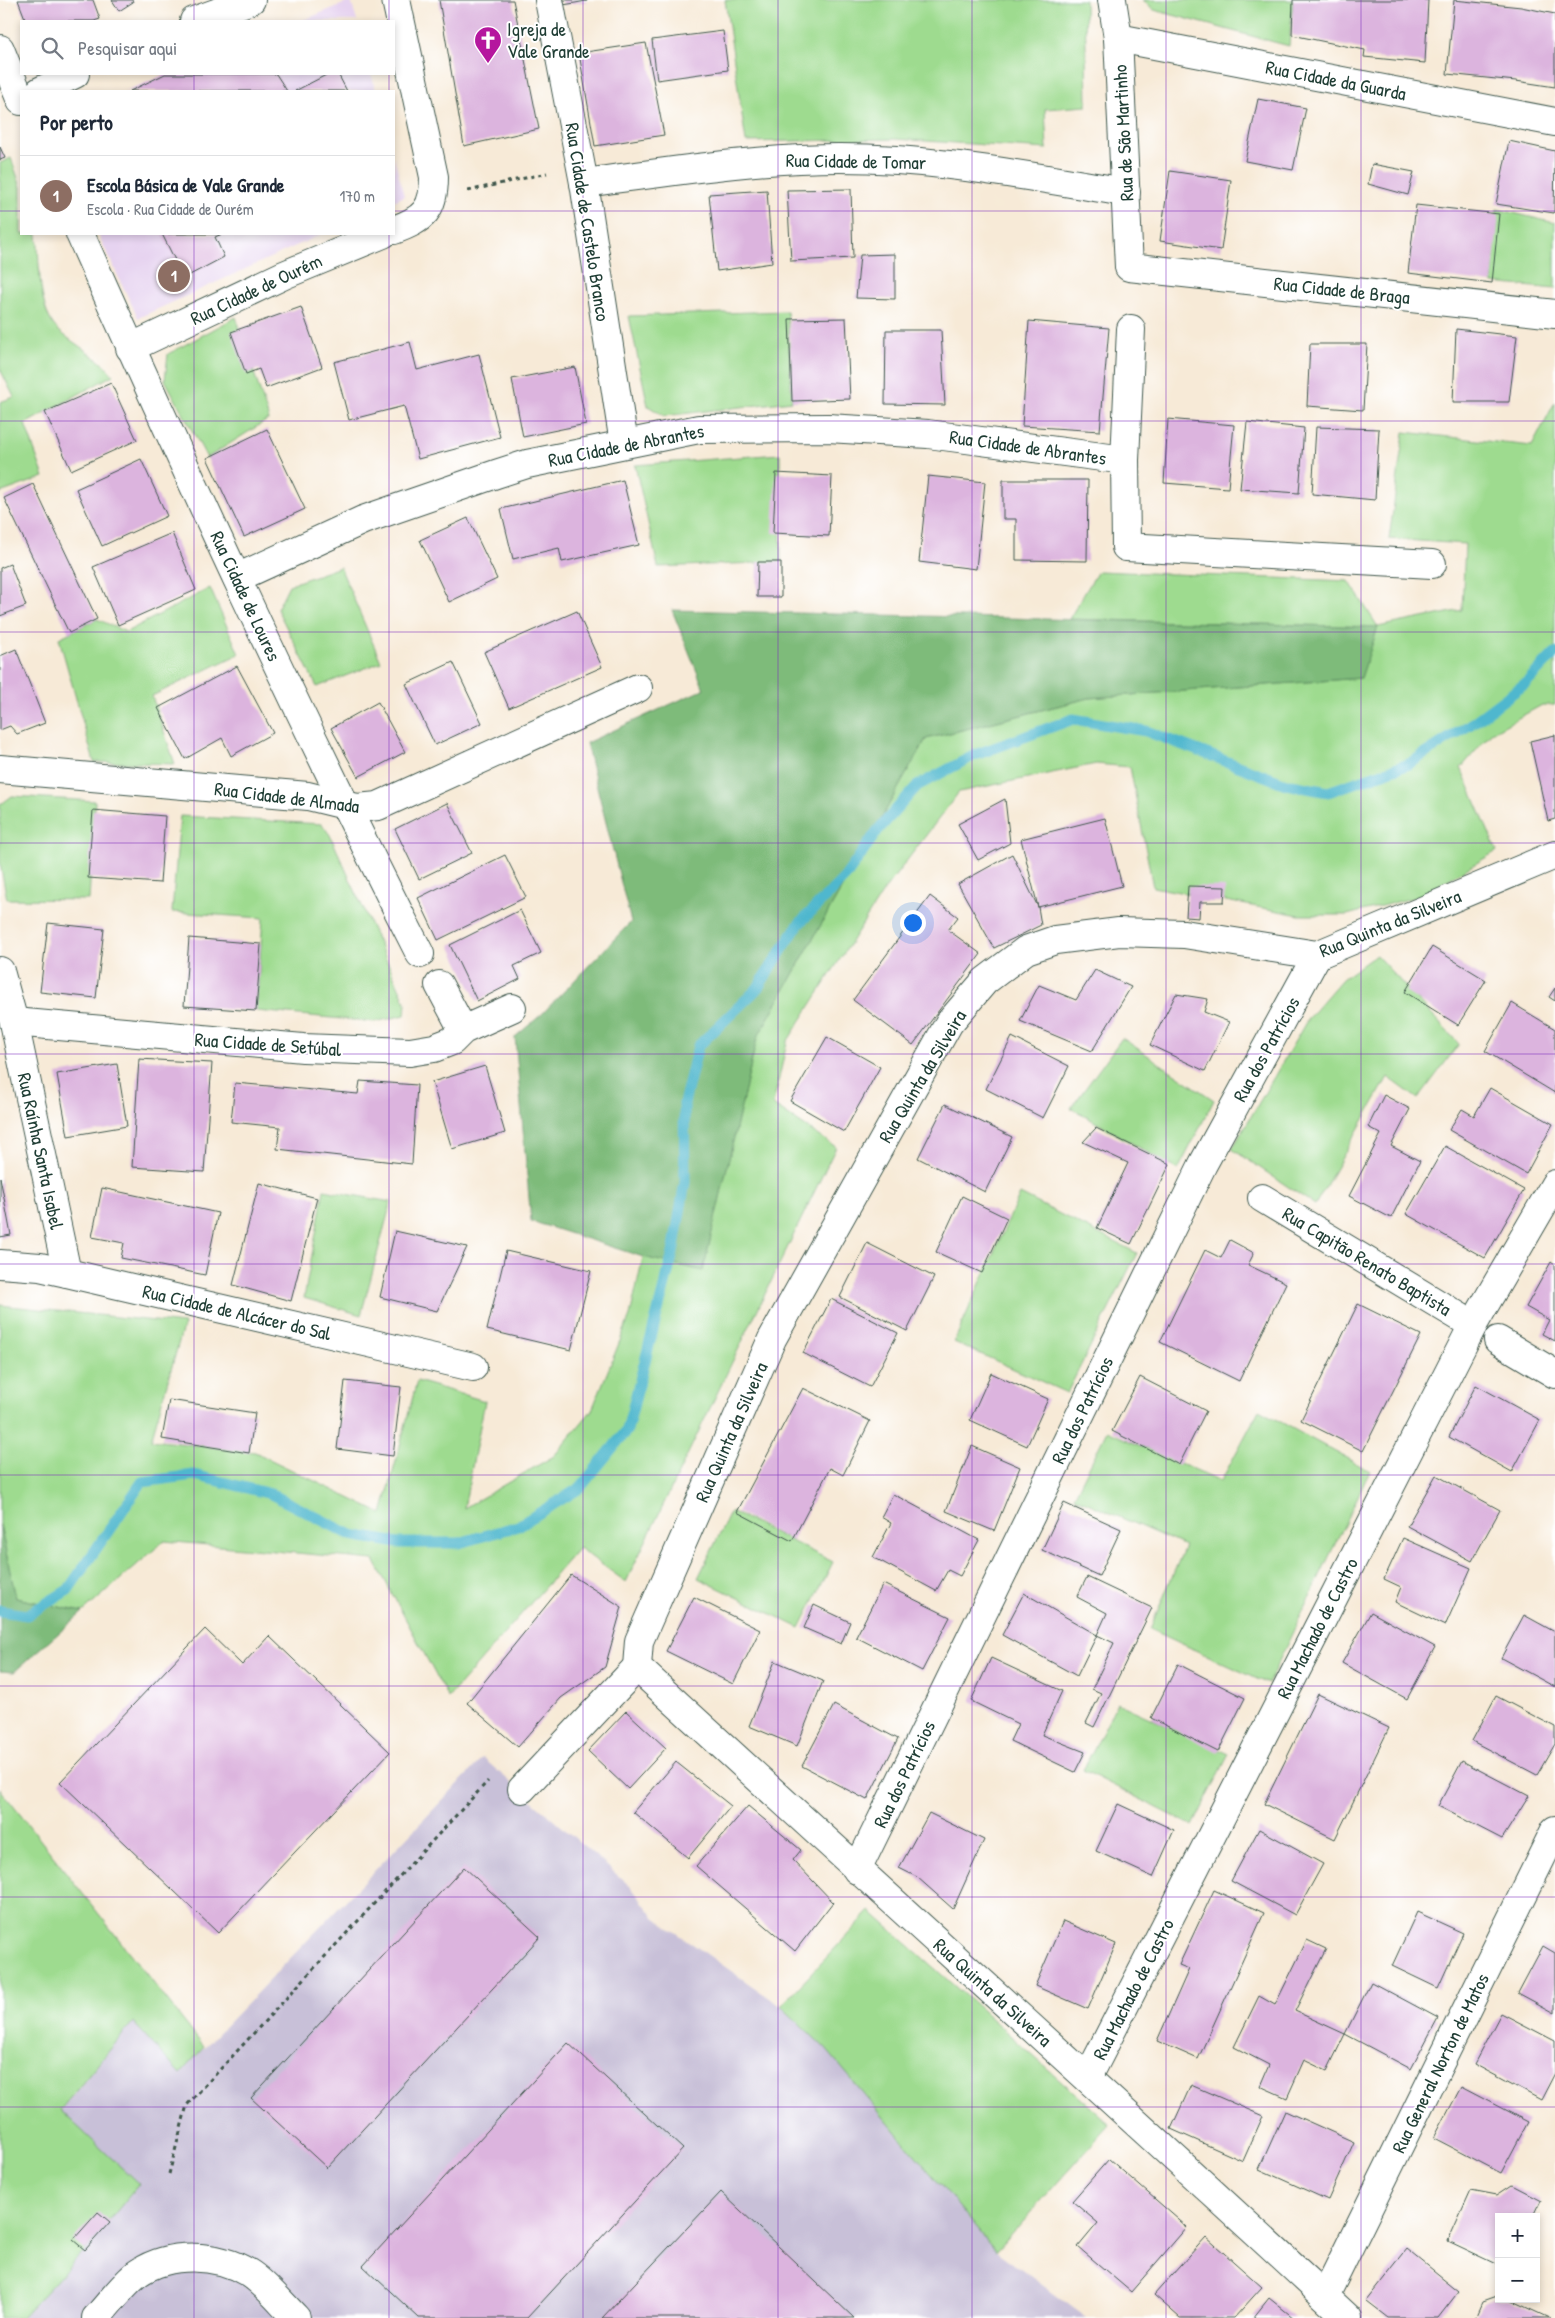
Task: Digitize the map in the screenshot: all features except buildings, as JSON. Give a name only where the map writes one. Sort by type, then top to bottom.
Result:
[{"type":"street","points":[[197,20],[251,0]]},
{"type":"street","points":[[395,230],[418,220],[426,213],[433,198],[434,177],[396,0]]},
{"type":"street","name":"Rua Cidade de Castelo Branco","points":[[548,0],[584,183],[624,444]]},
{"type":"street","name":"Rua de São Martinho","points":[[1112,0],[1118,38],[1129,267]]},
{"type":"street","name":"Rua Cidade da Guarda","points":[[1118,38],[1555,122]]},
{"type":"street","points":[[0,49],[20,99]]},
{"type":"street","points":[[42,90],[73,75]]},
{"type":"street","name":"Rua Cidade de Tomar","points":[[584,183],[782,159],[841,158],[947,164],[1126,192]]},
{"type":"street","name":"Rua Cidade de Loures","points":[[80,235],[130,348],[344,805],[420,954]]},
{"type":"street","name":"Rua Cidade de Ourém","points":[[130,348],[284,275],[381,235]]},
{"type":"street","name":"Rua Cidade de Braga","points":[[1129,267],[1555,314]]},
{"type":"street","name":"Rua Cidade de Abrantes","points":[[1131,329],[1125,460],[1126,547],[1432,564]]},
{"type":"street","name":"Rua Cidade de Abrantes","points":[[238,578],[371,517],[527,464],[699,429],[828,428],[928,434],[1125,460]]},
{"type":"street","name":"Rua Cidade de Almada","points":[[0,769],[308,796],[357,808],[378,806],[638,688]]},
{"type":"street","name":"Rua Quinta da Silveira","points":[[1348,2318],[1088,2077],[857,1870],[637,1667],[639,1641],[772,1339],[950,1023],[985,981],[1026,950],[1055,940],[1119,932],[1184,934],[1317,955],[1555,854]]},
{"type":"street","name":"Rua dos Patrícios","points":[[857,1870],[1203,1164],[1317,955]]},
{"type":"street","name":"Rua Raínha Santa Isabel","points":[[0,971],[14,1022],[67,1272]]},
{"type":"street","points":[[439,985],[463,1030]]},
{"type":"street","name":"Rua Cidade de Setúbal","points":[[14,1022],[303,1048],[383,1052],[434,1048],[452,1041],[463,1030],[512,1008]]},
{"type":"street","name":"Rua Machado de Castro","points":[[1088,2077],[1472,1324],[1555,1184]]},
{"type":"street","name":"Rua Capitão Renato Baptista","points":[[1262,1198],[1472,1324]]},
{"type":"street","name":"Rua Cidade de Alcácer do Sal","points":[[0,1264],[40,1267],[67,1272],[473,1367]]},
{"type":"street","points":[[1498,1340],[1555,1374]]},
{"type":"street","points":[[522,1789],[637,1667]]},
{"type":"street","name":"Rua General Norton de Matos","points":[[1325,2296],[1555,1830]]},
{"type":"street","points":[[96,2318],[138,2273],[169,2260],[197,2257],[221,2261],[250,2273],[296,2318]]},
{"type":"path","points":[[433,198],[548,173]]},
{"type":"path","points":[[169,2174],[187,2105],[193,2097],[500,1768],[522,1789]]},
{"type":"shaded area","points":[[351,1],[357,20],[304,20]]},
{"type":"shaded area","points":[[166,75],[371,75],[376,90],[127,90]]},
{"type":"shaded area","points":[[395,161],[404,196],[395,200]]},
{"type":"shaded area","points":[[98,235],[320,235],[138,318]]},
{"type":"shaded area","points":[[483,1758],[631,1887],[654,1917],[781,2006],[826,2049],[996,2251],[1087,2318],[21,2318],[85,2250],[139,2184],[60,2111],[133,2022],[180,2073]]},
{"type":"green space","points":[[725,0],[1085,0],[1087,106],[1045,109],[1047,149],[895,139],[746,142]]},
{"type":"green space","points":[[1143,0],[1293,0],[1289,46],[1154,10]]},
{"type":"green space","points":[[11,158],[20,184],[20,235],[37,235],[43,299],[52,322],[59,331],[94,357],[113,375],[25,424],[44,477],[0,493],[0,402],[14,397],[0,369],[0,163]]},
{"type":"green space","points":[[1497,209],[1555,223],[1555,289],[1492,283]]},
{"type":"green space","points":[[787,311],[792,401],[664,416],[648,406],[629,316]]},
{"type":"green space","points":[[236,317],[269,419],[207,458],[165,380],[168,354]]},
{"type":"green space","points":[[1555,402],[1555,705],[1542,705],[1491,733],[1461,768],[1497,851],[1420,896],[1347,915],[1299,915],[1153,887],[1130,767],[1096,764],[959,792],[883,892],[787,1042],[773,1105],[836,1147],[626,1582],[579,1548],[448,1698],[374,1560],[164,1541],[83,1612],[16,1598],[0,1525],[0,1305],[184,1324],[151,1440],[255,1452],[382,1514],[417,1381],[485,1401],[464,1508],[554,1456],[592,1410],[630,1316],[643,1257],[703,1270],[757,1038],[926,739],[1089,698],[1361,678],[1377,627],[1069,619],[1098,571],[1349,581],[1378,627],[1462,610],[1465,544],[1389,539],[1404,432],[1532,446]]},
{"type":"green space","points":[[780,454],[781,562],[658,567],[635,465]]},
{"type":"green space","points":[[340,567],[381,662],[317,687],[277,609],[289,585]]},
{"type":"green space","points":[[210,588],[239,654],[152,696],[175,764],[94,762],[59,638],[97,619],[126,632]]},
{"type":"green space","points":[[672,610],[1378,627],[1361,678],[1089,698],[926,739],[757,1038],[703,1271],[643,1257],[531,1221],[515,1037],[542,1014],[631,922],[586,743],[704,689]]},
{"type":"green space","points":[[12,796],[95,801],[89,900],[7,899],[0,864],[0,805]]},
{"type":"green space","points":[[180,816],[322,824],[330,835],[406,1003],[405,1015],[375,1022],[256,1011],[263,918],[172,912]]},
{"type":"green space","points":[[1376,955],[1459,1044],[1418,1099],[1388,1077],[1315,1205],[1232,1149],[1309,1017],[1342,979]]},
{"type":"green space","points":[[1122,1038],[1214,1100],[1178,1170],[1071,1108]]},
{"type":"green space","points":[[324,1190],[391,1202],[361,1315],[304,1298]]},
{"type":"green space","points":[[1020,1194],[1137,1253],[1067,1393],[954,1342]]},
{"type":"green space","points":[[1259,1410],[1370,1471],[1268,1684],[1150,1629],[1185,1546],[1074,1497],[1107,1431],[1221,1481]]},
{"type":"green space","points":[[731,1511],[833,1562],[800,1628],[698,1578]]},
{"type":"green space","points":[[0,1525],[16,1598],[83,1612],[14,1672],[0,1671]]},
{"type":"green space","points":[[1117,1703],[1229,1754],[1193,1826],[1083,1770]]},
{"type":"green space","points":[[0,1789],[204,2047],[180,2074],[133,2022],[60,2110],[139,2184],[85,2250],[21,2318],[0,2318]]},
{"type":"green space","points":[[870,1911],[1110,2124],[996,2251],[826,2049],[781,2006]]},
{"type":"waterway","points":[[0,1611],[27,1615],[68,1590],[142,1482],[194,1475],[271,1494],[351,1535],[398,1543],[459,1543],[518,1526],[580,1488],[627,1430],[673,1253],[685,1182],[684,1103],[698,1046],[757,989],[798,925],[845,877],[878,830],[917,786],[975,755],[1073,719],[1146,731],[1286,784],[1328,792],[1409,764],[1474,722],[1526,683],[1555,653]]},
{"type":"place","name":"Igreja de Vale Grande","points":[[488,64]]},
{"type":"place","name":"Escola Básica de Vale Grande","points":[[174,276]]}]
